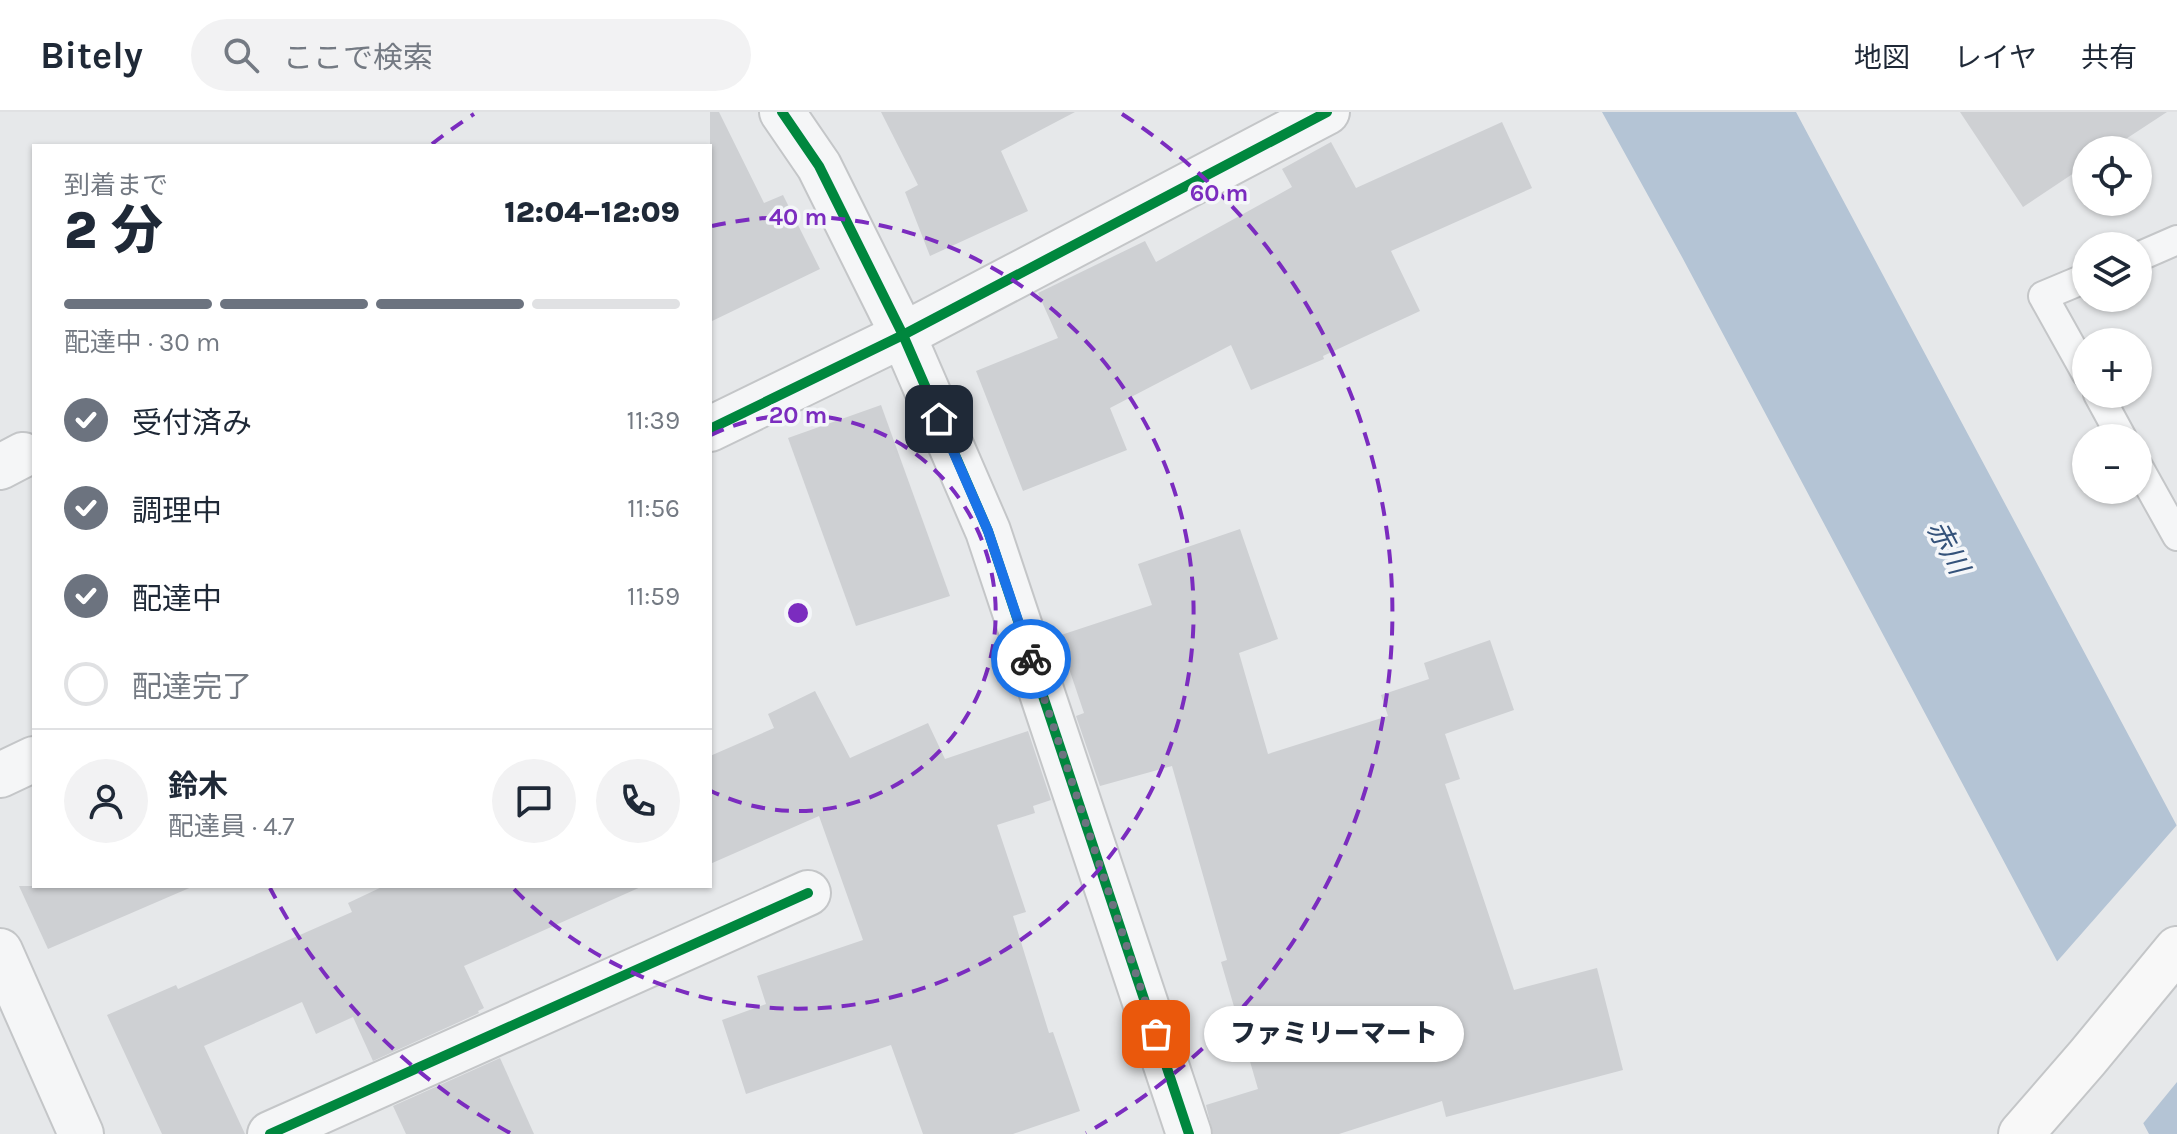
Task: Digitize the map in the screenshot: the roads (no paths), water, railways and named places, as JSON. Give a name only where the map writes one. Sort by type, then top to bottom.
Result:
[{"type":"street","points":[[782,112],[819,166],[903,335],[988,531],[1189,1134]]},
{"type":"street","points":[[712,428],[903,335],[1327,112]]},
{"type":"street","points":[[0,775],[32,760]]},
{"type":"street","points":[[270,1134],[808,893]]},
{"type":"street","points":[[2021,1134],[2177,949]]},
{"type":"street","points":[[0,951],[81,1134]]},
{"type":"lane","points":[[2152,251],[2177,240]]},
{"type":"lane","points":[[2072,284],[2043,296],[2072,348]]},
{"type":"lane","points":[[2152,491],[2177,536]]},
{"type":"water","name":"赤川","points":[[1602,112],[1796,112],[2177,826],[2177,1134],[2149,1134]]},
{"type":"place","name":"ファミリーマート","points":[[1156,1034]]}]
